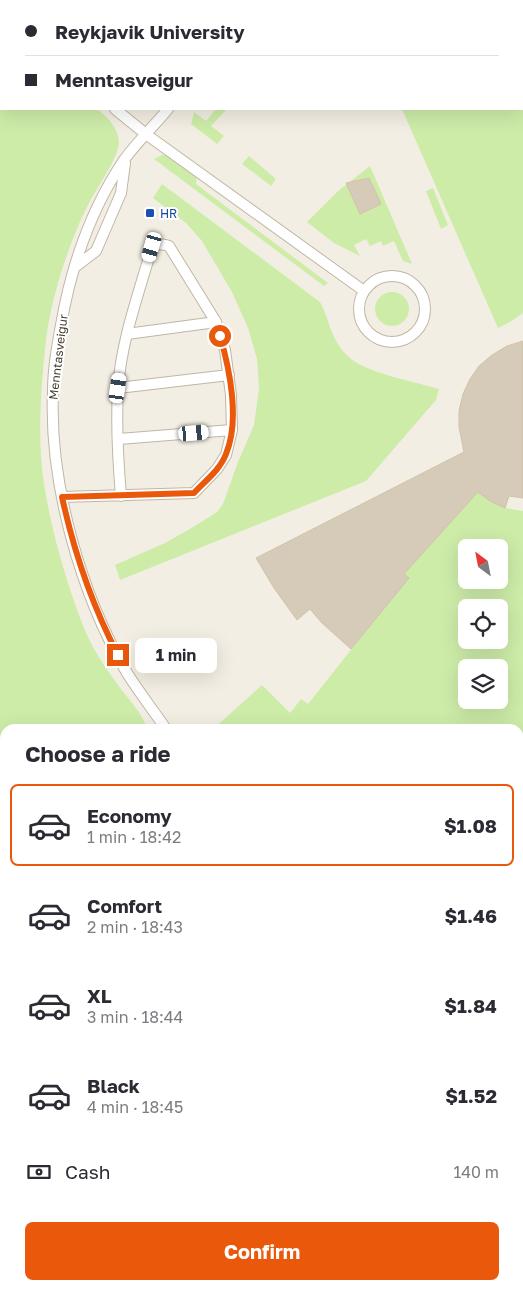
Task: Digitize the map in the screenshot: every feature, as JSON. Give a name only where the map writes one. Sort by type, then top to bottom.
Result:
[{"type":"lane","points":[[116,110],[147,135],[364,291]]},
{"type":"lane","name":"Menntasveigur","points":[[162,724],[126,672],[109,639],[90,595],[77,557],[57,478],[53,435],[52,391],[64,307],[74,268],[88,231],[105,193],[125,159],[167,110]]},
{"type":"lane","points":[[74,268],[96,251],[121,194],[125,159]]},
{"type":"lane","points":[[62,497],[121,496],[194,493],[217,469],[226,454],[232,430],[229,375],[225,350],[216,322],[169,246],[157,244],[152,247],[127,334],[118,388],[118,458],[121,496]]},
{"type":"lane","points":[[393,276],[404,278],[414,284],[421,294],[424,305],[424,316],[420,327],[412,335],[402,340],[390,342],[370,334],[362,324],[359,313],[364,291],[372,283],[382,278],[393,276]]},
{"type":"lane","points":[[127,334],[216,322]]},
{"type":"lane","points":[[118,388],[229,375]]},
{"type":"lane","points":[[119,439],[232,430]]},
{"type":"green space","points":[[0,110],[98,110],[112,123],[117,132],[119,142],[107,173],[89,203],[75,235],[62,270],[52,306],[46,340],[40,412],[42,467],[51,520],[63,568],[78,614],[99,657],[145,724],[0,724]]},
{"type":"green space","points":[[215,110],[226,110],[211,126],[224,136],[217,144],[191,124],[194,112],[206,121]]},
{"type":"green space","points":[[402,110],[523,110],[523,313],[498,328]]},
{"type":"green space","points":[[162,155],[170,155],[197,175],[196,184],[328,283],[324,286],[154,159]]},
{"type":"green space","points":[[249,156],[276,179],[271,186],[242,164]]},
{"type":"green space","points":[[370,166],[412,264],[403,261],[394,241],[383,246],[381,241],[370,246],[366,239],[354,245],[360,256],[334,243],[307,222],[338,191]]},
{"type":"green space","points":[[162,184],[320,302],[336,341],[351,359],[380,373],[439,389],[436,400],[366,481],[120,580],[115,565],[165,543],[190,529],[217,512],[223,504],[254,425],[259,388],[257,359],[248,328],[232,292],[202,241],[186,223],[153,198]]},
{"type":"green space","points":[[433,188],[448,225],[441,229],[426,191]]},
{"type":"green space","points":[[392,292],[399,293],[404,297],[408,302],[408,316],[404,321],[399,325],[392,326],[385,325],[380,321],[376,316],[375,309],[376,302],[380,297],[385,293]]},
{"type":"green space","points":[[478,492],[505,508],[523,511],[523,724],[219,724],[262,685],[290,713],[301,699],[308,704],[408,578],[404,574]]},
{"type":"building","points":[[369,178],[381,204],[360,214],[346,183]]},
{"type":"building","points":[[523,341],[523,498],[509,496],[505,508],[490,501],[478,492],[404,574],[409,578],[351,649],[322,623],[310,609],[297,620],[274,588],[256,558],[464,452],[459,427],[459,411],[463,394],[470,379],[479,366],[492,355],[507,346]]},
{"type":"place","name":"HR","points":[[150,213]]},
{"type":"route","points":[[118,655],[90,595],[66,519],[62,497],[194,493],[217,469],[226,454],[232,430],[229,375],[225,350],[220,336]]}]
